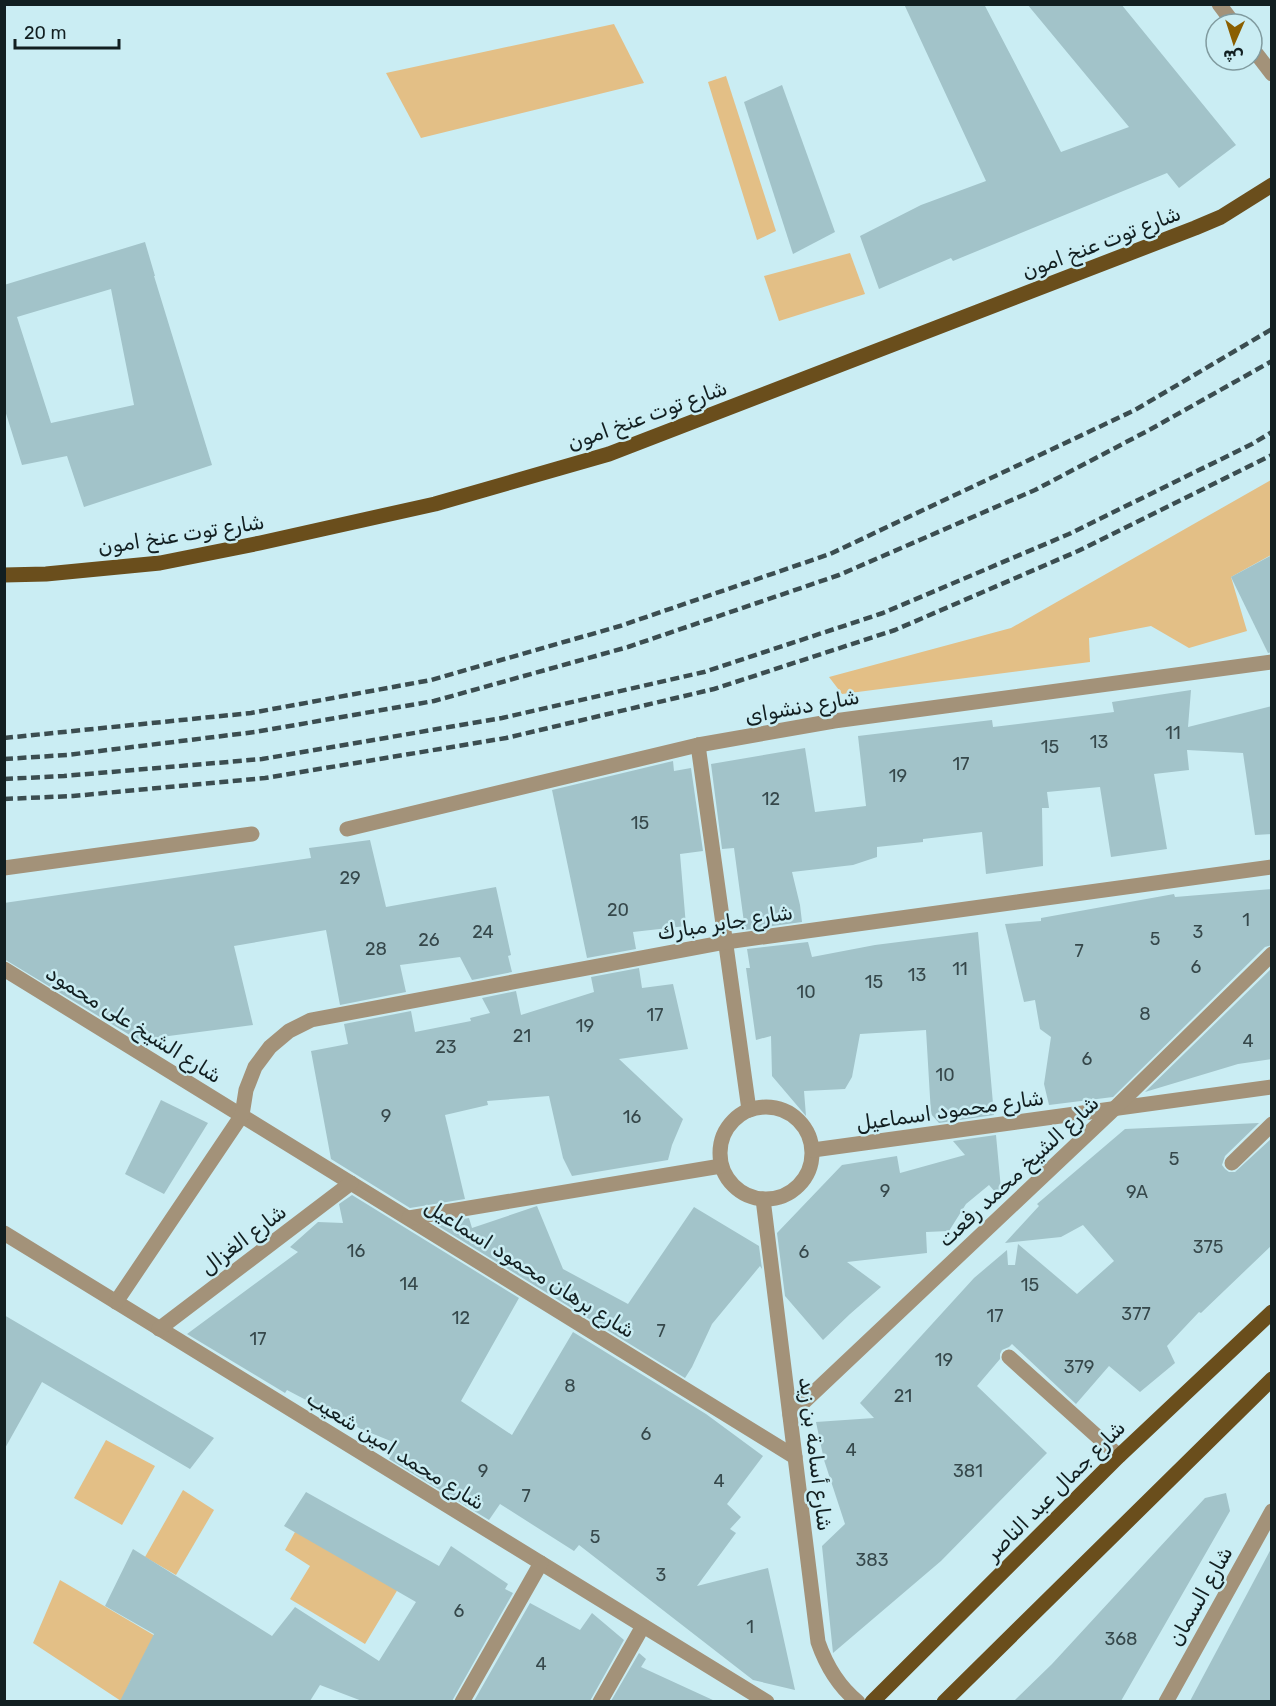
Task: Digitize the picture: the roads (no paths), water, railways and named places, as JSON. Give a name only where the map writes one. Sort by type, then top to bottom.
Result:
[{"type":"main road","name":"شارع توت عنخ امون","points":[[4,575],[46,574],[160,563],[260,543],[435,504],[609,454],[1196,228],[1221,217],[1272,185]]},
{"type":"main road","name":"شارع جمال عبد الناصر","points":[[872,1701],[1119,1456],[1272,1312]]},
{"type":"main road","points":[[944,1701],[1272,1379]]},
{"type":"street","name":"شارع دنشواى","points":[[347,829],[698,745],[834,721],[1272,662]]},
{"type":"street","points":[[698,745],[749,1110]]},
{"type":"street","points":[[4,868],[252,834]]},
{"type":"street","name":"شارع جابر مبارك","points":[[242,1115],[246,1090],[255,1067],[270,1047],[289,1031],[311,1020],[726,942],[1272,867]]},
{"type":"street","name":"شارع الشيخ محمد رفعت","points":[[790,1415],[1113,1110],[1272,954]]},
{"type":"street","name":"شارع الشيخ على محمود","points":[[4,969],[242,1115]]},
{"type":"street","name":"شارع محمود اسماعيل","points":[[813,1150],[1272,1087]]},
{"type":"street","points":[[763,1106],[778,1108],[791,1114],[802,1123],[813,1150],[807,1175],[799,1186],[788,1194],[763,1199],[741,1193],[732,1186],[721,1166],[719,1154],[720,1143],[730,1122],[749,1110],[763,1106]]},
{"type":"street","points":[[116,1302],[242,1115]]},
{"type":"street","name":"شارع برهان محمود اسماعيل","points":[[242,1115],[795,1456]]},
{"type":"street","points":[[1232,1163],[1272,1124]]},
{"type":"street","points":[[409,1218],[721,1166]]},
{"type":"street","name":"شارع الغزال","points":[[159,1329],[351,1183]]},
{"type":"street","name":"شارع أسامة بن زيد","points":[[763,1199],[818,1642],[831,1672],[858,1701]]},
{"type":"street","name":"شارع محمد امين شعيب","points":[[4,1233],[766,1701]]},
{"type":"street","points":[[1009,1357],[1119,1456]]},
{"type":"street","name":"شارع السمان","points":[[1166,1701],[1272,1511]]},
{"type":"street","points":[[462,1701],[541,1563]]},
{"type":"street","points":[[600,1701],[643,1626]]},
{"type":"railway","points":[[4,738],[251,713],[431,680],[620,626],[830,554],[1135,410],[1272,329]]},
{"type":"railway","points":[[4,759],[67,755],[255,732],[434,701],[628,647],[839,575],[1035,490],[1151,429],[1272,361]]},
{"type":"railway","points":[[4,779],[262,759],[502,718],[704,672],[883,613],[1069,534],[1272,432]]},
{"type":"railway","points":[[4,799],[73,796],[265,778],[506,738],[714,689],[895,630],[1078,551],[1272,455]]}]
